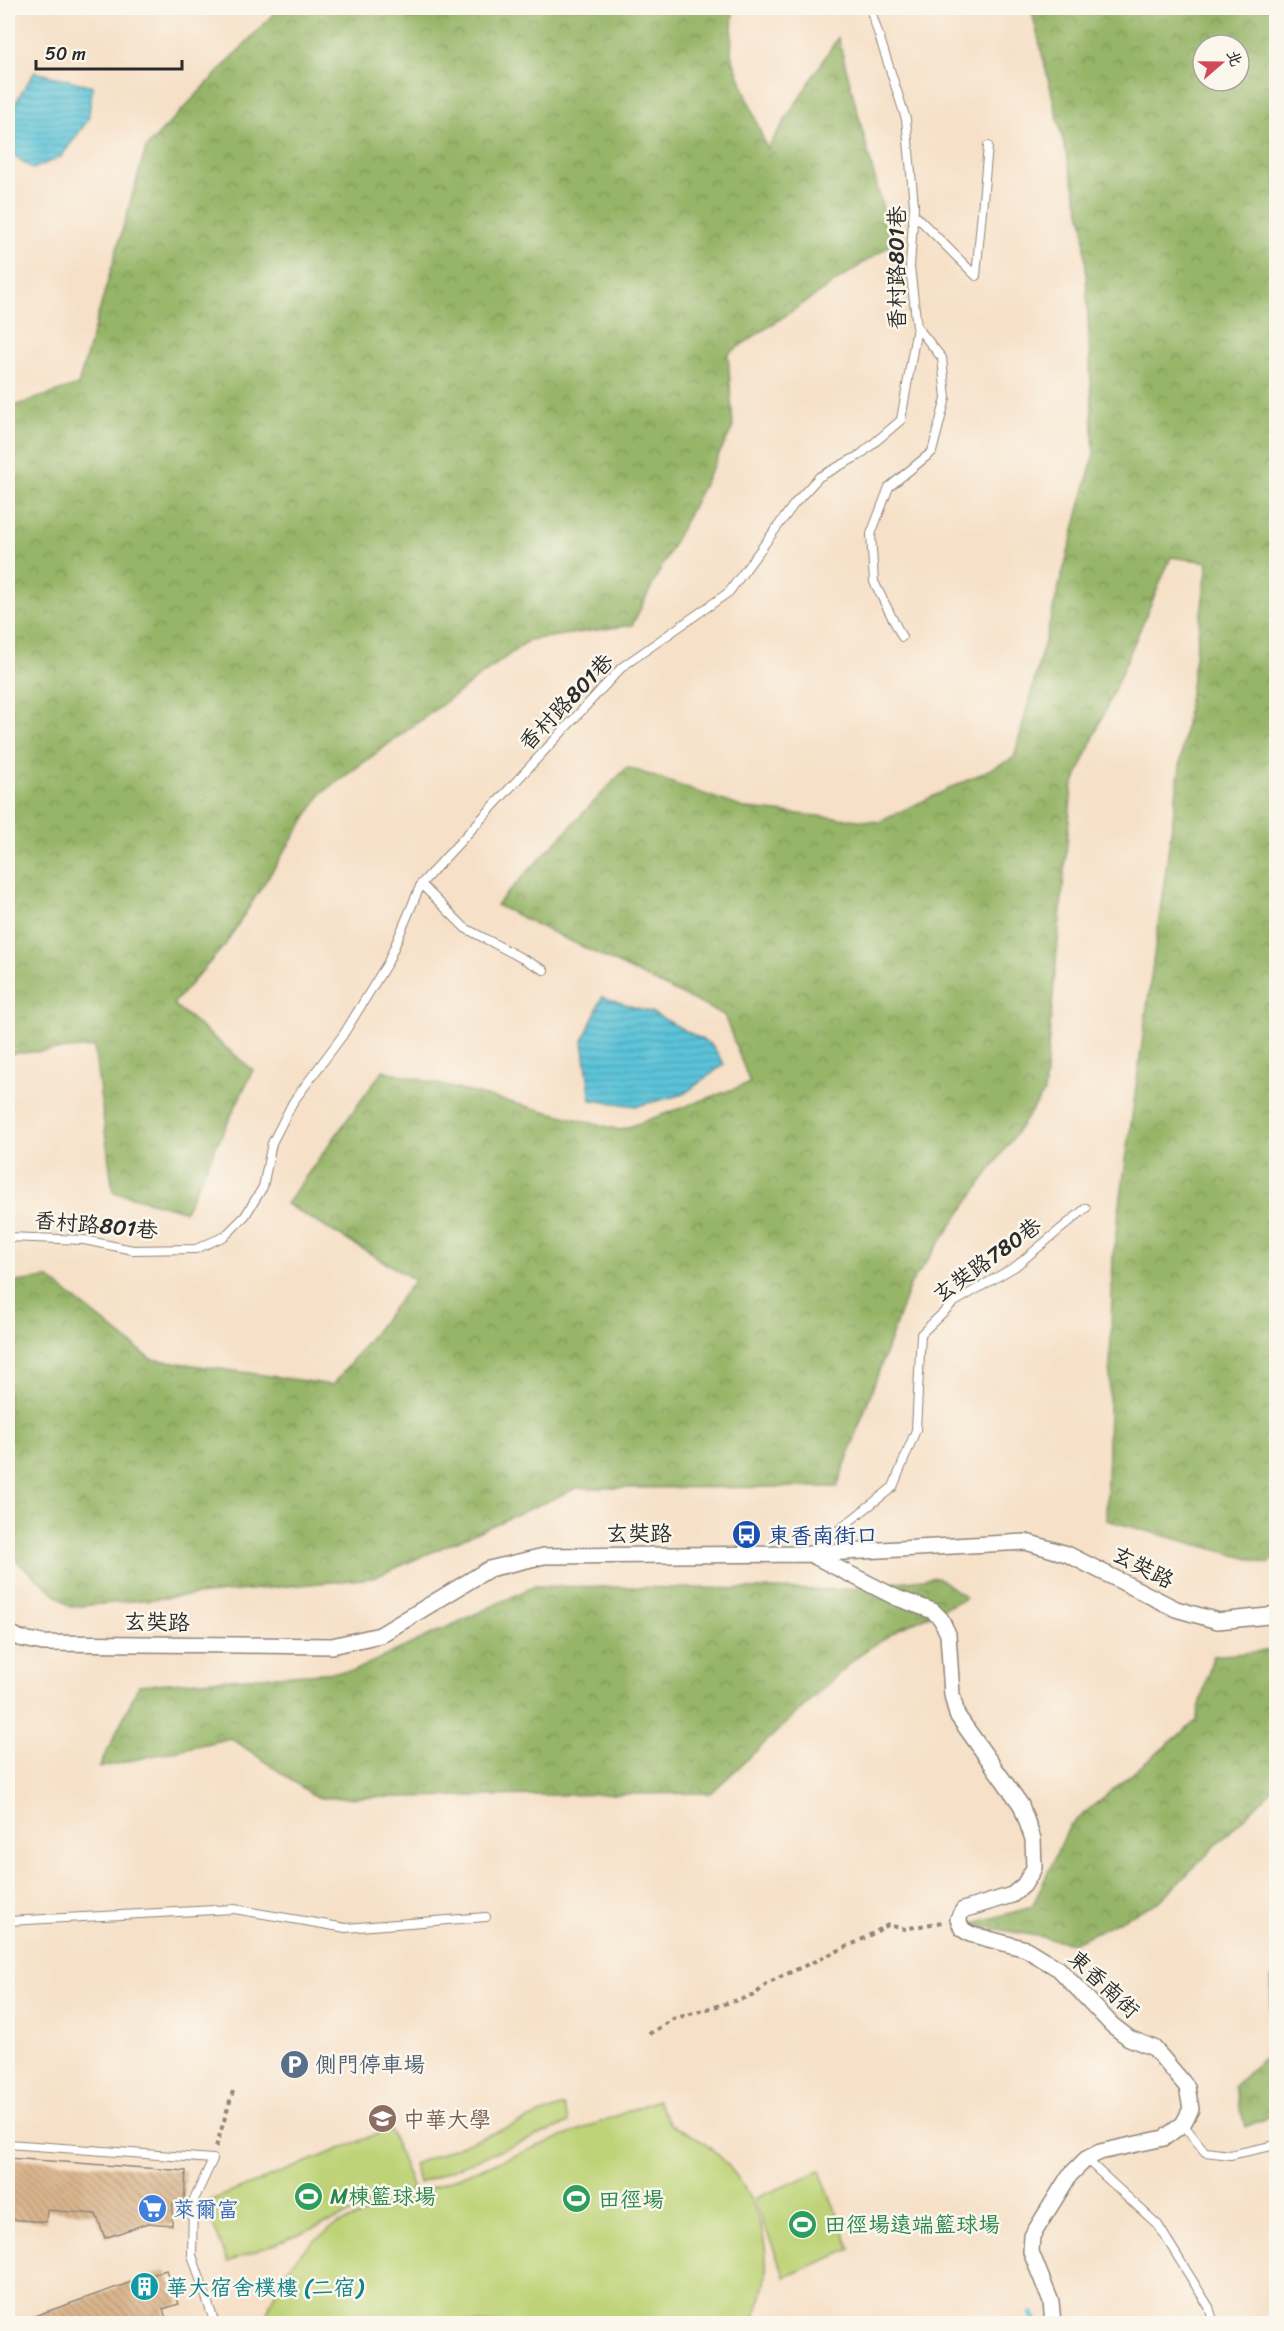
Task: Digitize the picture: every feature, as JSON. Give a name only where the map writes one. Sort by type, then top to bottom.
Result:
[{"type":"street","name":"玄奘路","points":[[8,1632],[20,1638],[43,1643],[333,1646],[380,1635],[489,1569],[544,1556],[809,1554],[1026,1542],[1067,1554],[1176,1609],[1218,1621],[1268,1616],[1276,1613]]},
{"type":"street","points":[[809,1554],[897,1598],[933,1611],[941,1619],[948,1634],[951,1695],[957,1715],[1021,1805],[1033,1839],[1034,1868],[1024,1885],[1012,1895],[963,1910],[958,1919]]},
{"type":"street","name":"東香南街","points":[[958,1919],[962,1929],[970,1934],[1026,1948],[1059,1969],[1112,2025],[1129,2038],[1154,2048],[1187,2087],[1191,2109],[1184,2124]]},
{"type":"street","points":[[1053,2324],[1051,2302],[1031,2252],[1032,2236],[1069,2175],[1086,2159],[1100,2152],[1164,2138],[1184,2124]]},
{"type":"lane","name":"香村路801巷","points":[[8,1237],[84,1240],[133,1250],[196,1249],[225,1236],[245,1216],[263,1187],[272,1143],[288,1112],[343,1035],[388,962],[421,884],[622,667],[729,592],[795,503],[819,477],[860,455],[901,420],[917,327],[909,267],[914,214],[906,118],[870,8]]},
{"type":"lane","points":[[914,214],[976,276],[988,146]]},
{"type":"lane","points":[[902,637],[874,582],[871,534],[889,488],[932,452],[946,398],[942,358],[917,327]]},
{"type":"lane","points":[[421,884],[465,928],[543,970]]},
{"type":"lane","name":"玄奘路780巷","points":[[809,1554],[893,1486],[916,1430],[921,1334],[953,1304],[1016,1266],[1086,1208]]},
{"type":"lane","points":[[8,1921],[234,1910],[346,1928],[486,1917]]},
{"type":"lane","points":[[1184,2124],[1205,2152],[1230,2155],[1276,2145]]},
{"type":"lane","points":[[8,2144],[213,2159],[193,2202],[192,2255],[215,2324]]},
{"type":"lane","points":[[1086,2159],[1158,2225],[1209,2307],[1214,2324]]},
{"type":"path","points":[[649,2034],[673,2019],[755,1995],[766,1983],[888,1925],[904,1929],[958,1919]]},
{"type":"path","points":[[213,2159],[233,2091]]},
{"type":"green space","points":[[279,8],[733,8],[731,55],[767,149],[838,37],[892,244],[728,354],[733,427],[632,625],[529,640],[321,794],[225,945],[173,1004],[253,1070],[185,1211],[113,1192],[94,1047],[8,1054],[8,408],[78,385],[146,148]]},
{"type":"green space","points":[[1031,8],[1276,8],[1276,1557],[1268,1564],[1106,1520],[1113,1255],[1208,562],[1171,557],[1072,788],[1044,1093],[910,1285],[837,1487],[577,1488],[373,1578],[71,1607],[8,1554],[8,1283],[48,1278],[151,1359],[333,1385],[415,1280],[286,1204],[383,1070],[620,1130],[750,1083],[724,1015],[496,905],[627,767],[747,809],[879,822],[1014,758],[1094,454],[1084,227]]},
{"type":"green space","points":[[938,1577],[966,1598],[899,1629],[860,1654],[711,1793],[317,1798],[231,1738],[99,1768],[139,1685],[353,1671],[535,1586],[837,1590]]},
{"type":"green space","points":[[1276,1650],[1276,1786],[1160,1901],[1073,1943],[971,1924],[1032,1907],[1070,1825],[1196,1721],[1213,1656]]},
{"type":"green space","points":[[1276,1974],[1276,2114],[1245,2127],[1234,2086],[1270,2052],[1271,1978]]},
{"type":"green space","name":"田徑場","points":[[657,2100],[670,2125],[697,2138],[720,2157],[739,2180],[754,2207],[763,2236],[766,2265],[762,2295],[751,2323],[264,2323],[282,2278],[298,2256],[336,2225]]},
{"type":"green space","points":[[563,2106],[569,2123],[419,2183],[413,2164]]},
{"type":"green space","name":"M棟籃球場","points":[[390,2129],[413,2189],[228,2262],[204,2203]]},
{"type":"green space","name":"田徑場遠端籃球場","points":[[820,2171],[851,2249],[785,2277],[754,2199]]},
{"type":"water","points":[[35,72],[93,86],[88,120],[61,157],[33,169],[8,151],[8,138],[13,109]]},
{"type":"water","points":[[602,997],[653,1013],[712,1045],[724,1064],[684,1094],[637,1106],[591,1100],[583,1041]]},
{"type":"building","points":[[8,2158],[186,2171],[184,2203],[173,2203],[172,2225],[148,2223],[105,2238],[96,2214],[47,2210],[46,2222],[8,2219]]},
{"type":"building","name":"華大宿舍樸樓 (二宿)","points":[[166,2270],[179,2304],[163,2309],[168,2324],[21,2324],[20,2321]]},
{"type":"waterway","points":[[1032,2314],[1035,2324]]},
{"type":"place","name":"東香南街口","points":[[747,1535]]},
{"type":"place","name":"側門停車場","points":[[294,2064]]},
{"type":"place","name":"中華大學","points":[[382,2119]]},
{"type":"place","name":"M棟籃球場","points":[[309,2196]]},
{"type":"place","name":"田徑場","points":[[577,2199]]},
{"type":"place","name":"萊爾富","points":[[152,2209]]},
{"type":"place","name":"田徑場遠端籃球場","points":[[803,2224]]},
{"type":"place","name":"華大宿舍樸樓 (二宿)","points":[[145,2287]]}]
